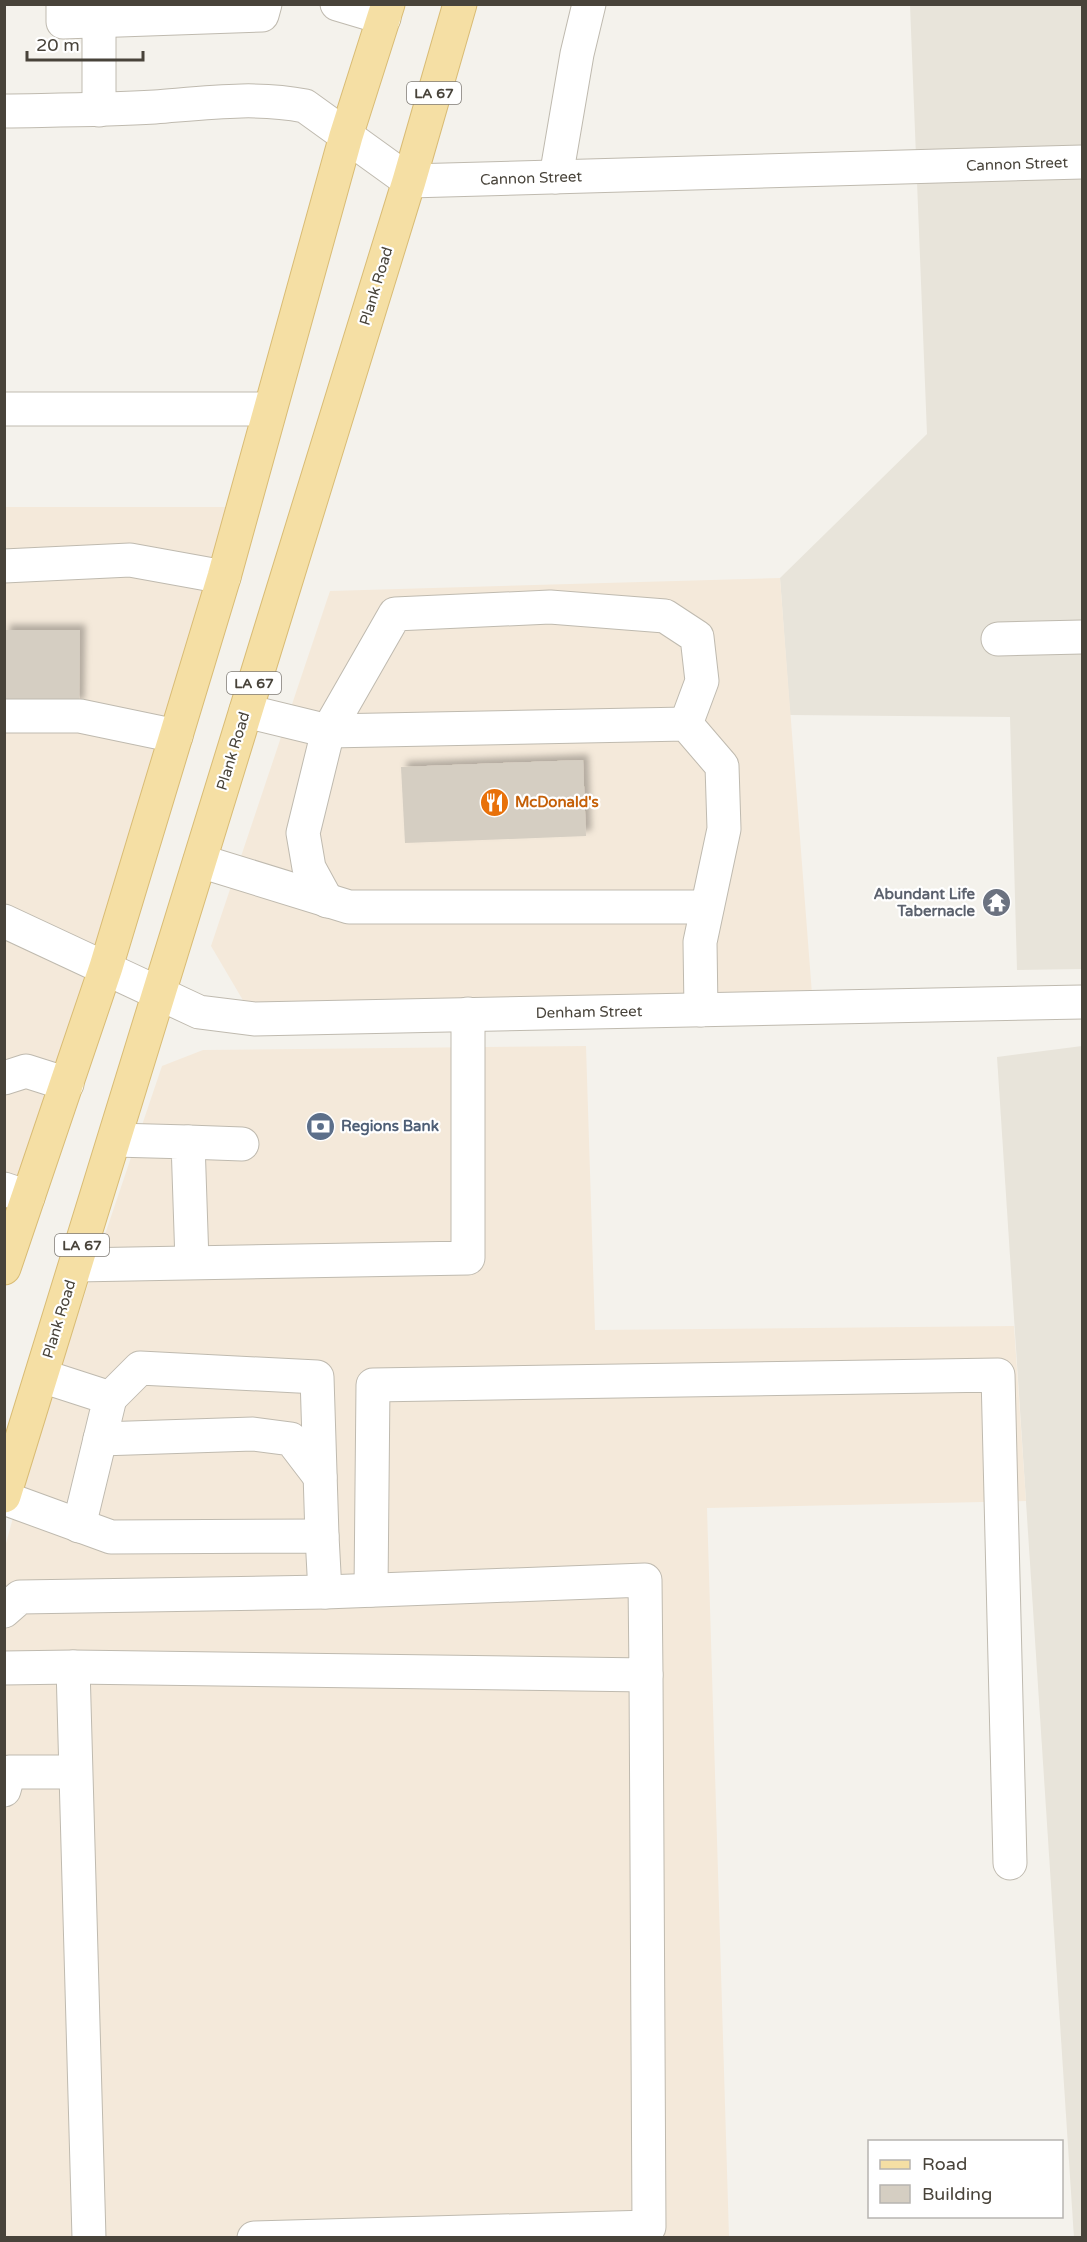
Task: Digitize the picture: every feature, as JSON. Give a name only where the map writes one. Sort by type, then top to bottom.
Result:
[{"type":"main road","name":"Plank Road","points":[[4,1497],[409,181],[460,4]]},
{"type":"main road","points":[[4,1268],[16,1193],[67,1084],[106,967],[224,577],[346,136],[386,11]]},
{"type":"street","points":[[63,4],[63,22],[262,15],[265,4]]},
{"type":"street","points":[[337,4],[386,11]]},
{"type":"street","points":[[556,177],[577,54],[589,4]]},
{"type":"street","points":[[99,20],[99,110]]},
{"type":"street","points":[[4,111],[99,110],[246,101],[287,102],[305,106],[409,181]]},
{"type":"street","name":"Cannon Street","points":[[409,181],[1083,162]]},
{"type":"street","points":[[4,409],[269,409]]},
{"type":"street","points":[[4,567],[130,560],[224,577]]},
{"type":"street","points":[[327,901],[309,868],[303,833],[328,731],[395,614],[550,607],[665,616],[697,637],[702,681],[686,724]]},
{"type":"street","points":[[998,639],[1083,637]]},
{"type":"street","points":[[246,711],[328,731],[686,724]]},
{"type":"street","points":[[4,716],[80,716],[176,736]]},
{"type":"street","points":[[686,724],[722,766],[724,829],[699,942],[701,1010]]},
{"type":"street","points":[[200,861],[349,908],[707,908]]},
{"type":"street","name":"Denham Street","points":[[4,921],[199,1012],[254,1019],[1083,1002]]},
{"type":"street","points":[[76,1265],[468,1258],[468,1014]]},
{"type":"street","points":[[4,1078],[26,1071],[67,1084]]},
{"type":"street","points":[[115,1140],[242,1144]]},
{"type":"street","points":[[188,1142],[192,1262]]},
{"type":"street","points":[[79,1526],[110,1398],[140,1368],[316,1377],[325,1592]]},
{"type":"street","points":[[371,1590],[372,1385],[998,1375],[1010,1863]]},
{"type":"street","points":[[42,1376],[110,1398]]},
{"type":"street","points":[[100,1439],[253,1434],[291,1439],[320,1476]]},
{"type":"street","points":[[4,1497],[111,1537],[321,1536]]},
{"type":"street","points":[[4,1611],[20,1597],[325,1592],[645,1580],[648,2227],[254,2238]]},
{"type":"street","points":[[73,1667],[89,2238]]},
{"type":"street","points":[[4,1668],[646,1675]]},
{"type":"street","points":[[4,1790],[9,1772],[75,1772]]},
{"type":"shaded area","points":[[910,5],[1082,5],[1082,969],[1017,970],[1010,717],[790,715],[780,578],[927,434]]},
{"type":"shaded area","points":[[5,507],[234,507],[5,1247]]},
{"type":"shaded area","points":[[780,578],[813,1007],[254,1019],[211,946],[330,591]]},
{"type":"shaded area","points":[[586,1046],[595,1330],[1014,1326],[1026,1501],[707,1508],[729,2237],[5,2238],[5,1547],[29,1459],[162,1066],[203,1050]]},
{"type":"shaded area","points":[[1082,1046],[1082,2237],[1074,2238],[997,1057]]},
{"type":"building","points":[[4,630],[80,630],[79,705],[4,704]]},
{"type":"building","name":"McDonald's","points":[[583,760],[586,836],[405,843],[401,767]]},
{"type":"place","name":"McDonald's","points":[[494,802]]},
{"type":"place","name":"Abundant Life Tabernacle","points":[[996,903]]},
{"type":"place","name":"Regions Bank","points":[[320,1126]]}]
